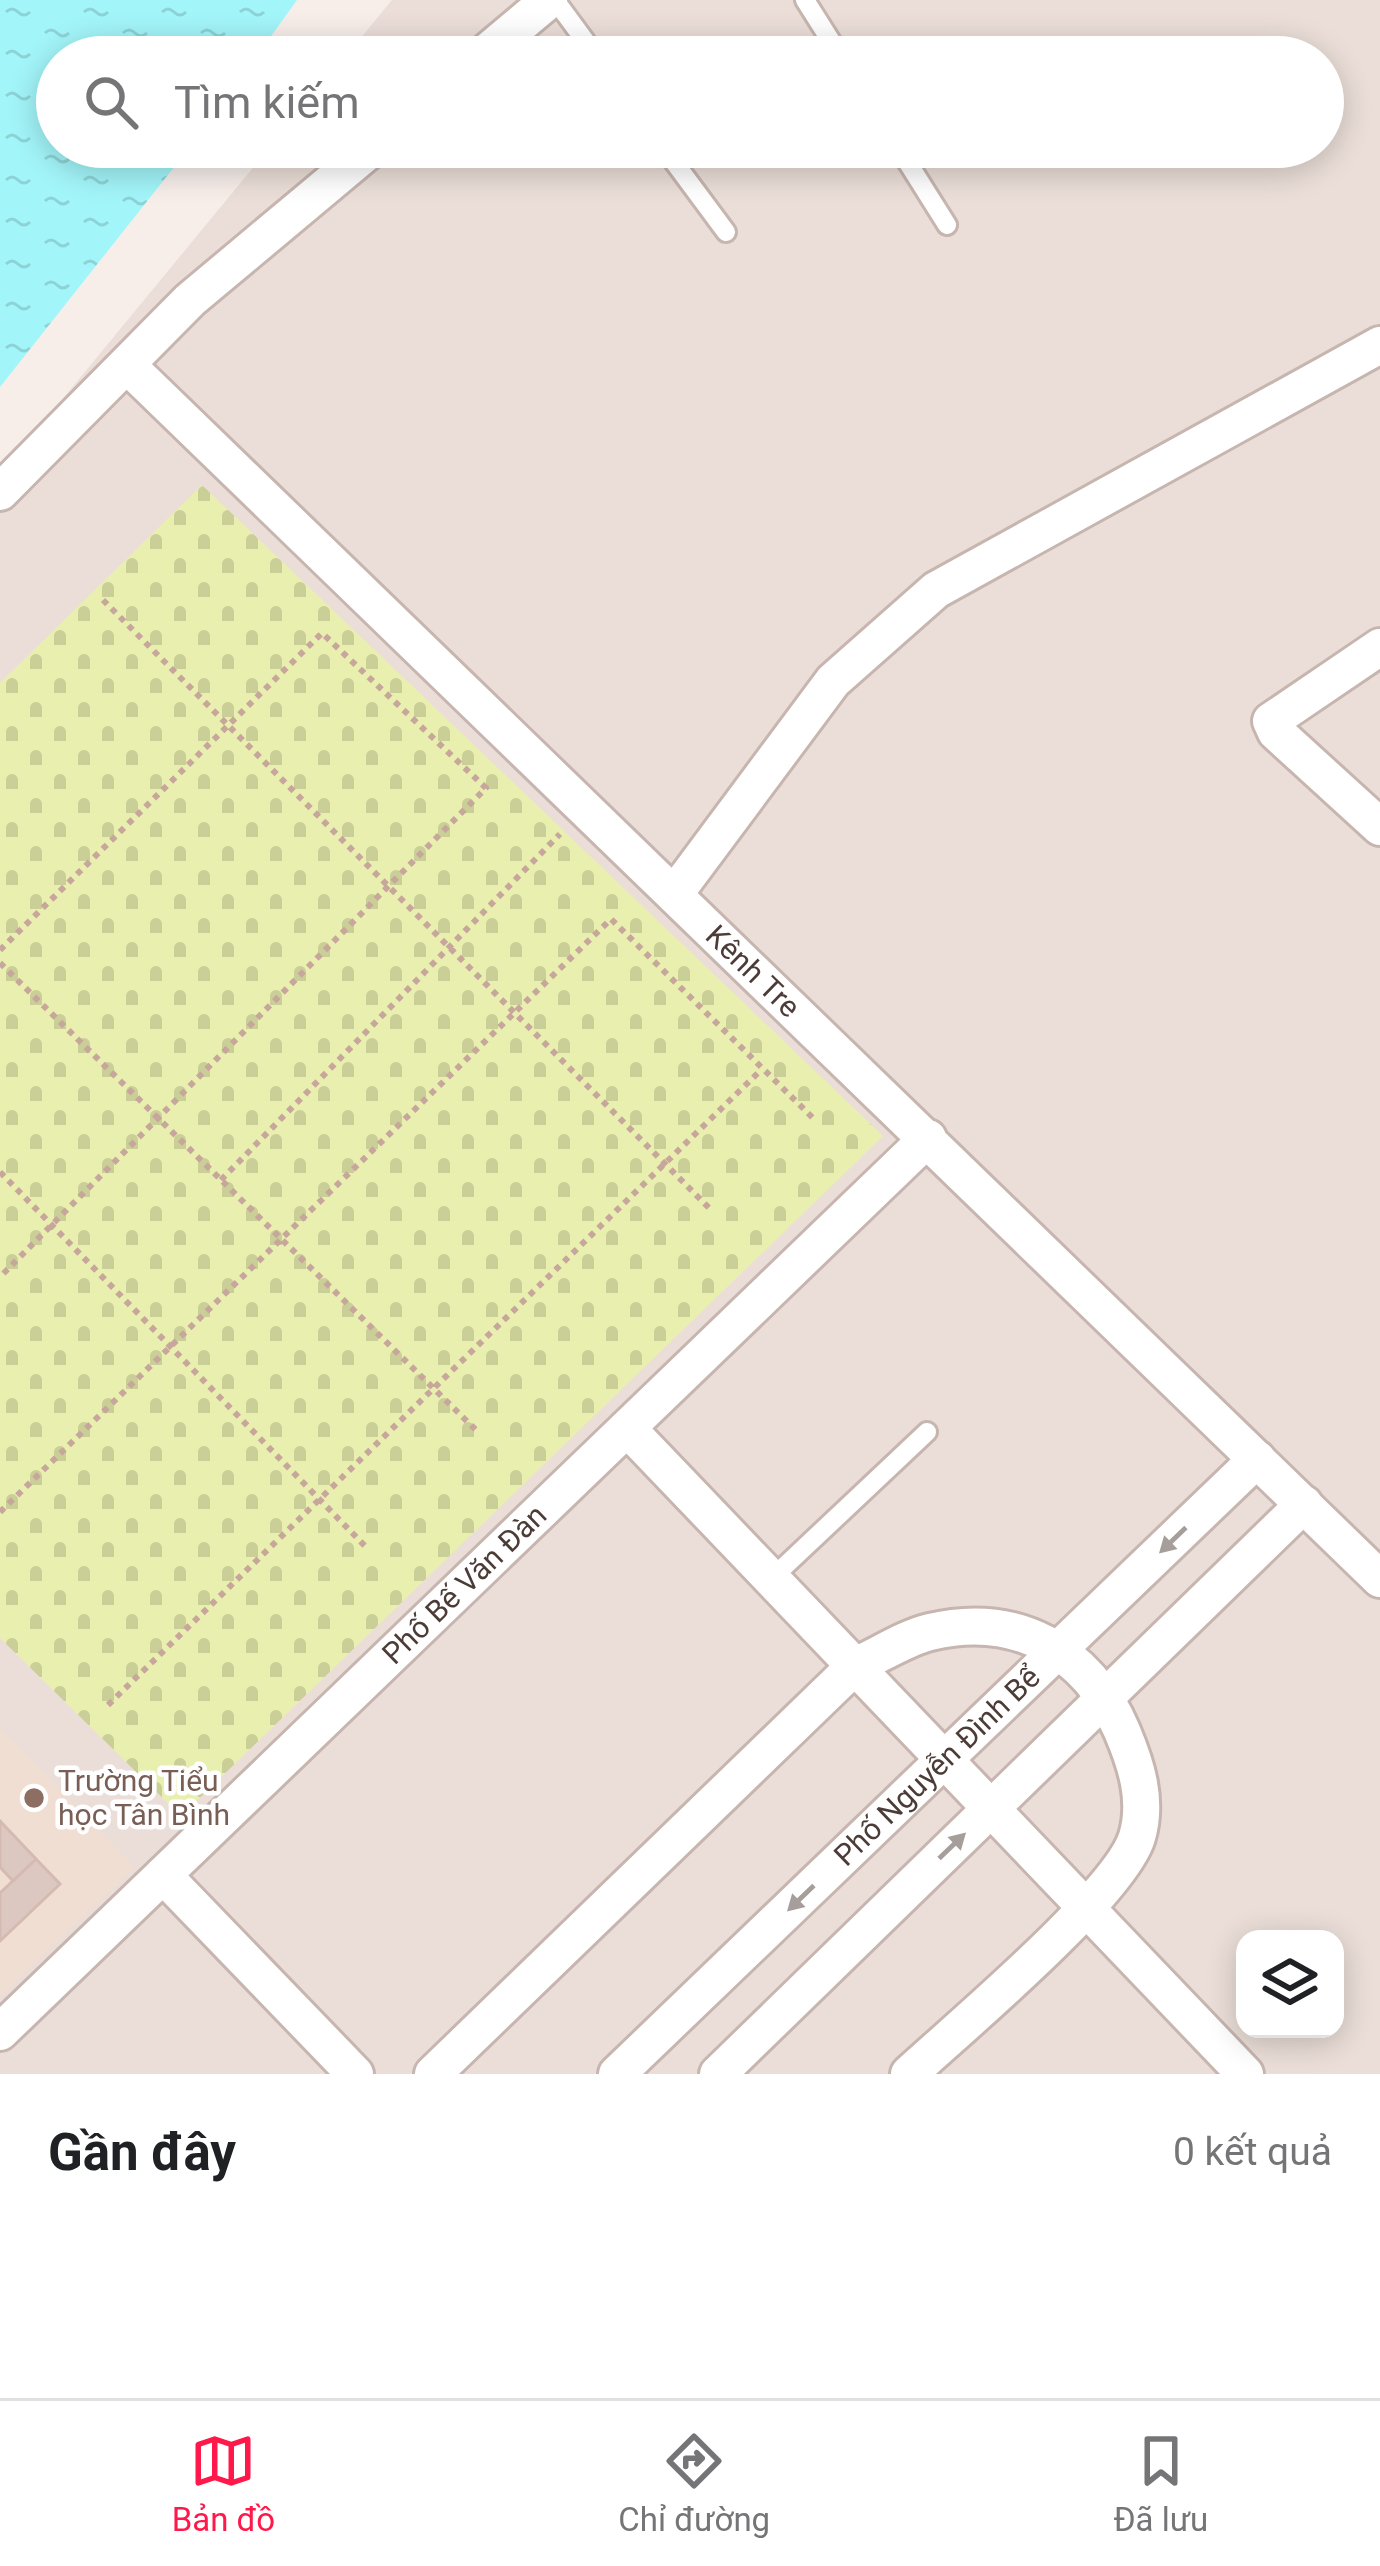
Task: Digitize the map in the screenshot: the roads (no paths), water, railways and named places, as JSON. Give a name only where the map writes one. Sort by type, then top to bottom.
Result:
[{"type":"street","points":[[507,36],[552,0]]},
{"type":"street","points":[[0,492],[190,300],[348,168]]},
{"type":"street","points":[[676,892],[832,681],[936,590],[1380,345]]},
{"type":"street","name":"Kênh Tre","points":[[128,366],[1380,1579]]},
{"type":"street","points":[[1380,647],[1271,721],[1380,827]]},
{"type":"street","name":"Phố Bế Văn Đàn","points":[[0,2032],[928,1138]]},
{"type":"street","points":[[627,1428],[1245,2074]]},
{"type":"street","name":"Phố Nguyễn Đình Bể","points":[[617,2074],[1257,1459]]},
{"type":"street","points":[[718,2074],[1304,1504]]},
{"type":"street","points":[[433,2074],[855,1666],[930,1632],[1012,1630],[1060,1648],[1107,1696],[1141,1774],[1137,1838],[1086,1908],[909,2074]]},
{"type":"street","points":[[163,1875],[355,2074]]},
{"type":"lane","points":[[552,0],[580,36]]},
{"type":"lane","points":[[805,0],[828,36]]},
{"type":"lane","points":[[679,168],[726,232]]},
{"type":"lane","points":[[911,168],[947,225]]},
{"type":"lane","points":[[771,1579],[927,1432]]},
{"type":"water","points":[[0,0],[297,0],[271,36],[36,36],[36,168],[173,168],[0,387]]},
{"type":"place","name":"Trường Tiểu học Tân Bình","points":[[34,1798]]}]
